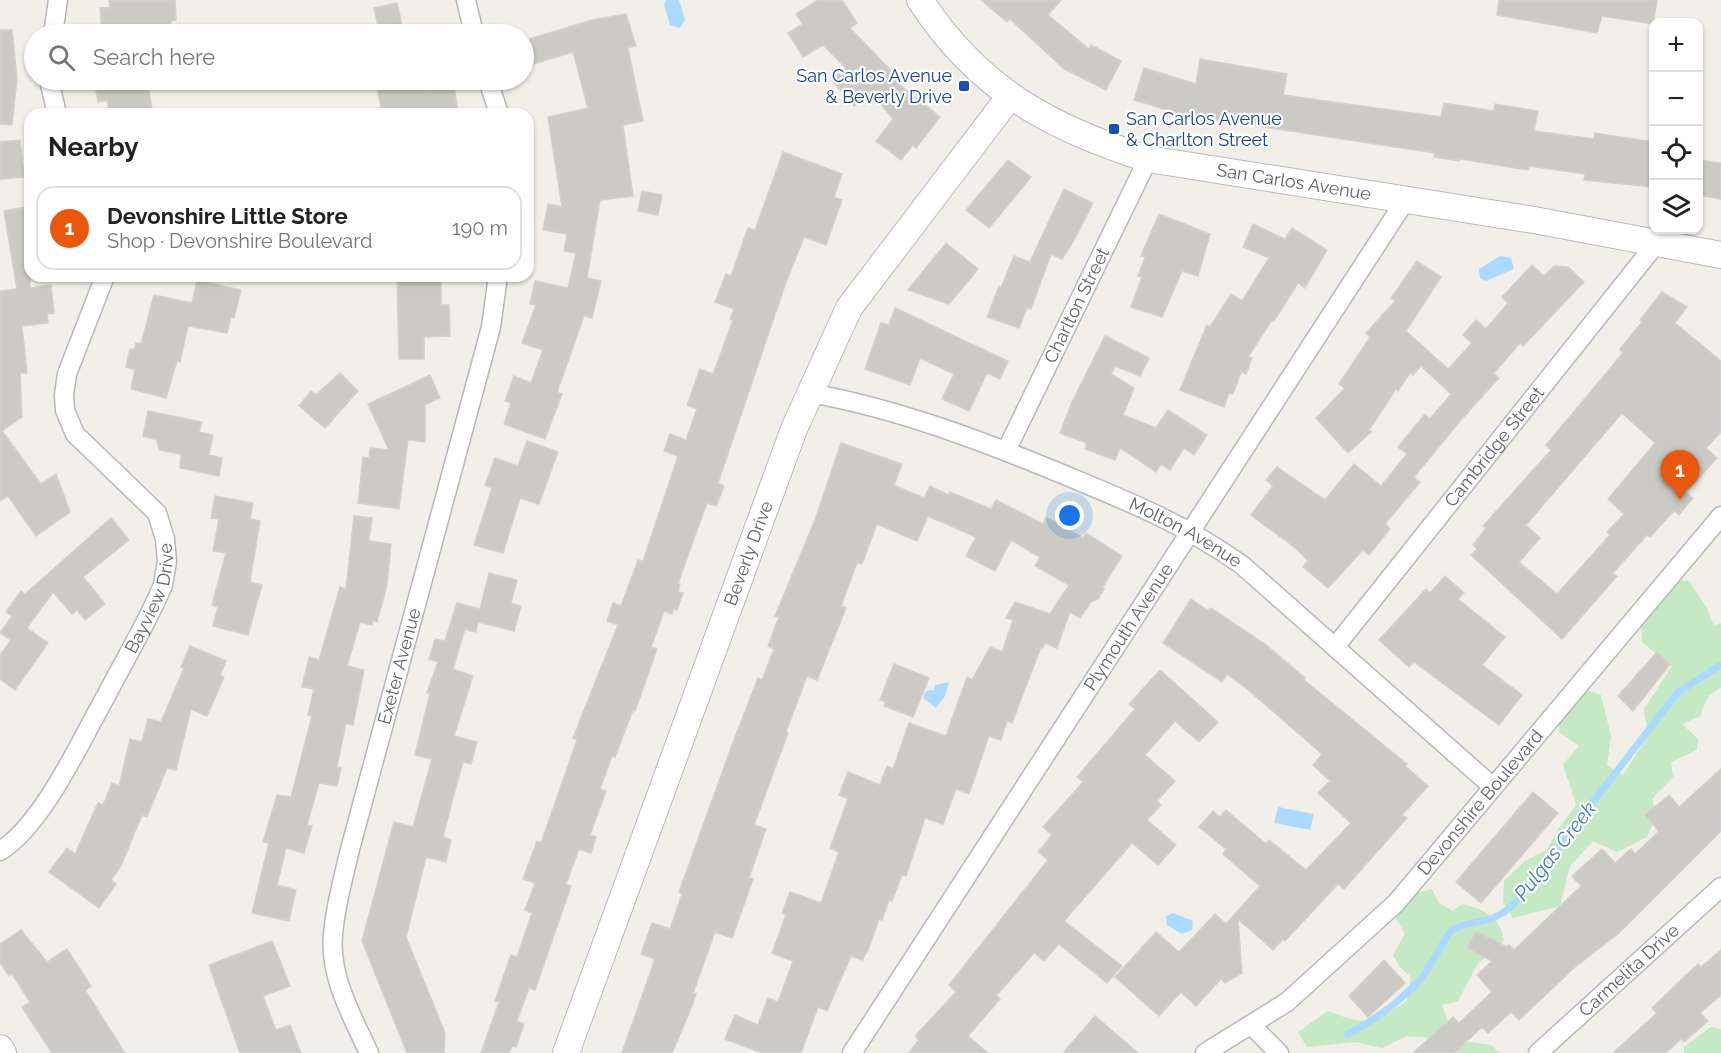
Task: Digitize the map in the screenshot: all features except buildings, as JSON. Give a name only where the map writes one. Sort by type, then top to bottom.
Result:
[{"type":"street","points":[[54,24],[58,0]]},
{"type":"street","points":[[466,0],[472,24]]},
{"type":"street","name":"San Carlos Avenue","points":[[920,0],[934,21],[971,63],[1010,96],[1058,126],[1148,159],[1534,220],[1721,255]]},
{"type":"street","points":[[51,90],[56,108]]},
{"type":"street","points":[[491,90],[497,108]]},
{"type":"street","name":"Beverly Drive","points":[[566,1053],[790,440],[849,308],[1010,96]]},
{"type":"street","name":"Charlton Street","points":[[1006,451],[1148,159]]},
{"type":"street","name":"Plymouth Avenue","points":[[852,1053],[1405,201]]},
{"type":"street","name":"Cambridge Street","points":[[1335,647],[1655,244]]},
{"type":"street","name":"Bayview Drive","points":[[0,851],[19,837],[45,801],[106,696],[163,585],[167,561],[165,539],[157,513],[75,435],[65,410],[64,395],[67,374],[103,282]]},
{"type":"street","name":"Exeter Avenue","points":[[369,1053],[335,971],[332,936],[349,853],[491,327],[497,282]]},
{"type":"street","name":"Molton Avenue","points":[[810,393],[858,402],[1006,451],[1165,517],[1242,565],[1493,787]]},
{"type":"street","name":"Devonshire Boulevard","points":[[1205,1053],[1287,1002],[1396,903],[1721,516]]},
{"type":"street","name":"Carmelita Drive","points":[[1538,1053],[1721,887]]},
{"type":"street","points":[[1251,1025],[1279,1053]]},
{"type":"street","points":[[0,1048],[3,1053]]},
{"type":"green space","points":[[1662,578],[1689,581],[1707,608],[1714,626],[1721,623],[1721,687],[1708,696],[1700,716],[1682,724],[1698,739],[1697,750],[1671,762],[1673,777],[1652,799],[1657,815],[1647,837],[1617,852],[1593,841],[1570,866],[1560,906],[1513,918],[1503,902],[1504,881],[1525,861],[1547,850],[1559,828],[1576,805],[1563,764],[1579,746],[1559,732],[1560,713],[1583,689],[1601,695],[1611,736],[1607,765],[1623,775],[1648,736],[1644,709],[1672,666],[1642,642],[1641,625]]},
{"type":"green space","points":[[1432,889],[1439,903],[1453,911],[1462,904],[1490,915],[1499,925],[1504,940],[1477,965],[1458,1001],[1442,1005],[1450,1026],[1443,1039],[1407,1036],[1382,1048],[1356,1042],[1307,1047],[1298,1032],[1328,1011],[1361,1021],[1370,1020],[1386,1014],[1407,1000],[1411,977],[1400,967],[1393,955],[1405,934],[1395,916],[1412,894]]},
{"type":"green space","points":[[1711,1027],[1721,1029],[1721,1053],[1684,1053],[1684,1047]]},
{"type":"green space","points":[[1464,1041],[1491,1045],[1499,1053],[1453,1053]]},
{"type":"water","points":[[666,0],[679,0],[685,20],[680,28],[670,25],[664,4]]},
{"type":"water","points":[[1500,256],[1511,258],[1514,269],[1486,281],[1480,278],[1479,269]]},
{"type":"water","points":[[949,682],[945,696],[936,708],[923,698],[926,691],[934,690],[935,685]]},
{"type":"water","points":[[1278,807],[1314,814],[1310,830],[1274,823]]},
{"type":"water","points":[[1173,913],[1193,921],[1192,930],[1182,934],[1167,925],[1166,916]]},
{"type":"waterway","name":"Pulgas Creek","points":[[1347,1034],[1376,1017],[1412,988],[1424,975],[1452,930],[1497,916],[1514,904],[1678,692],[1721,665]]},
{"type":"place","name":"San Carlos Avenue & Beverly Drive","points":[[964,86]]},
{"type":"place","name":"San Carlos Avenue & Charlton Street","points":[[1114,129]]},
{"type":"place","name":"Devonshire Little Store","points":[[1680,500]]}]
